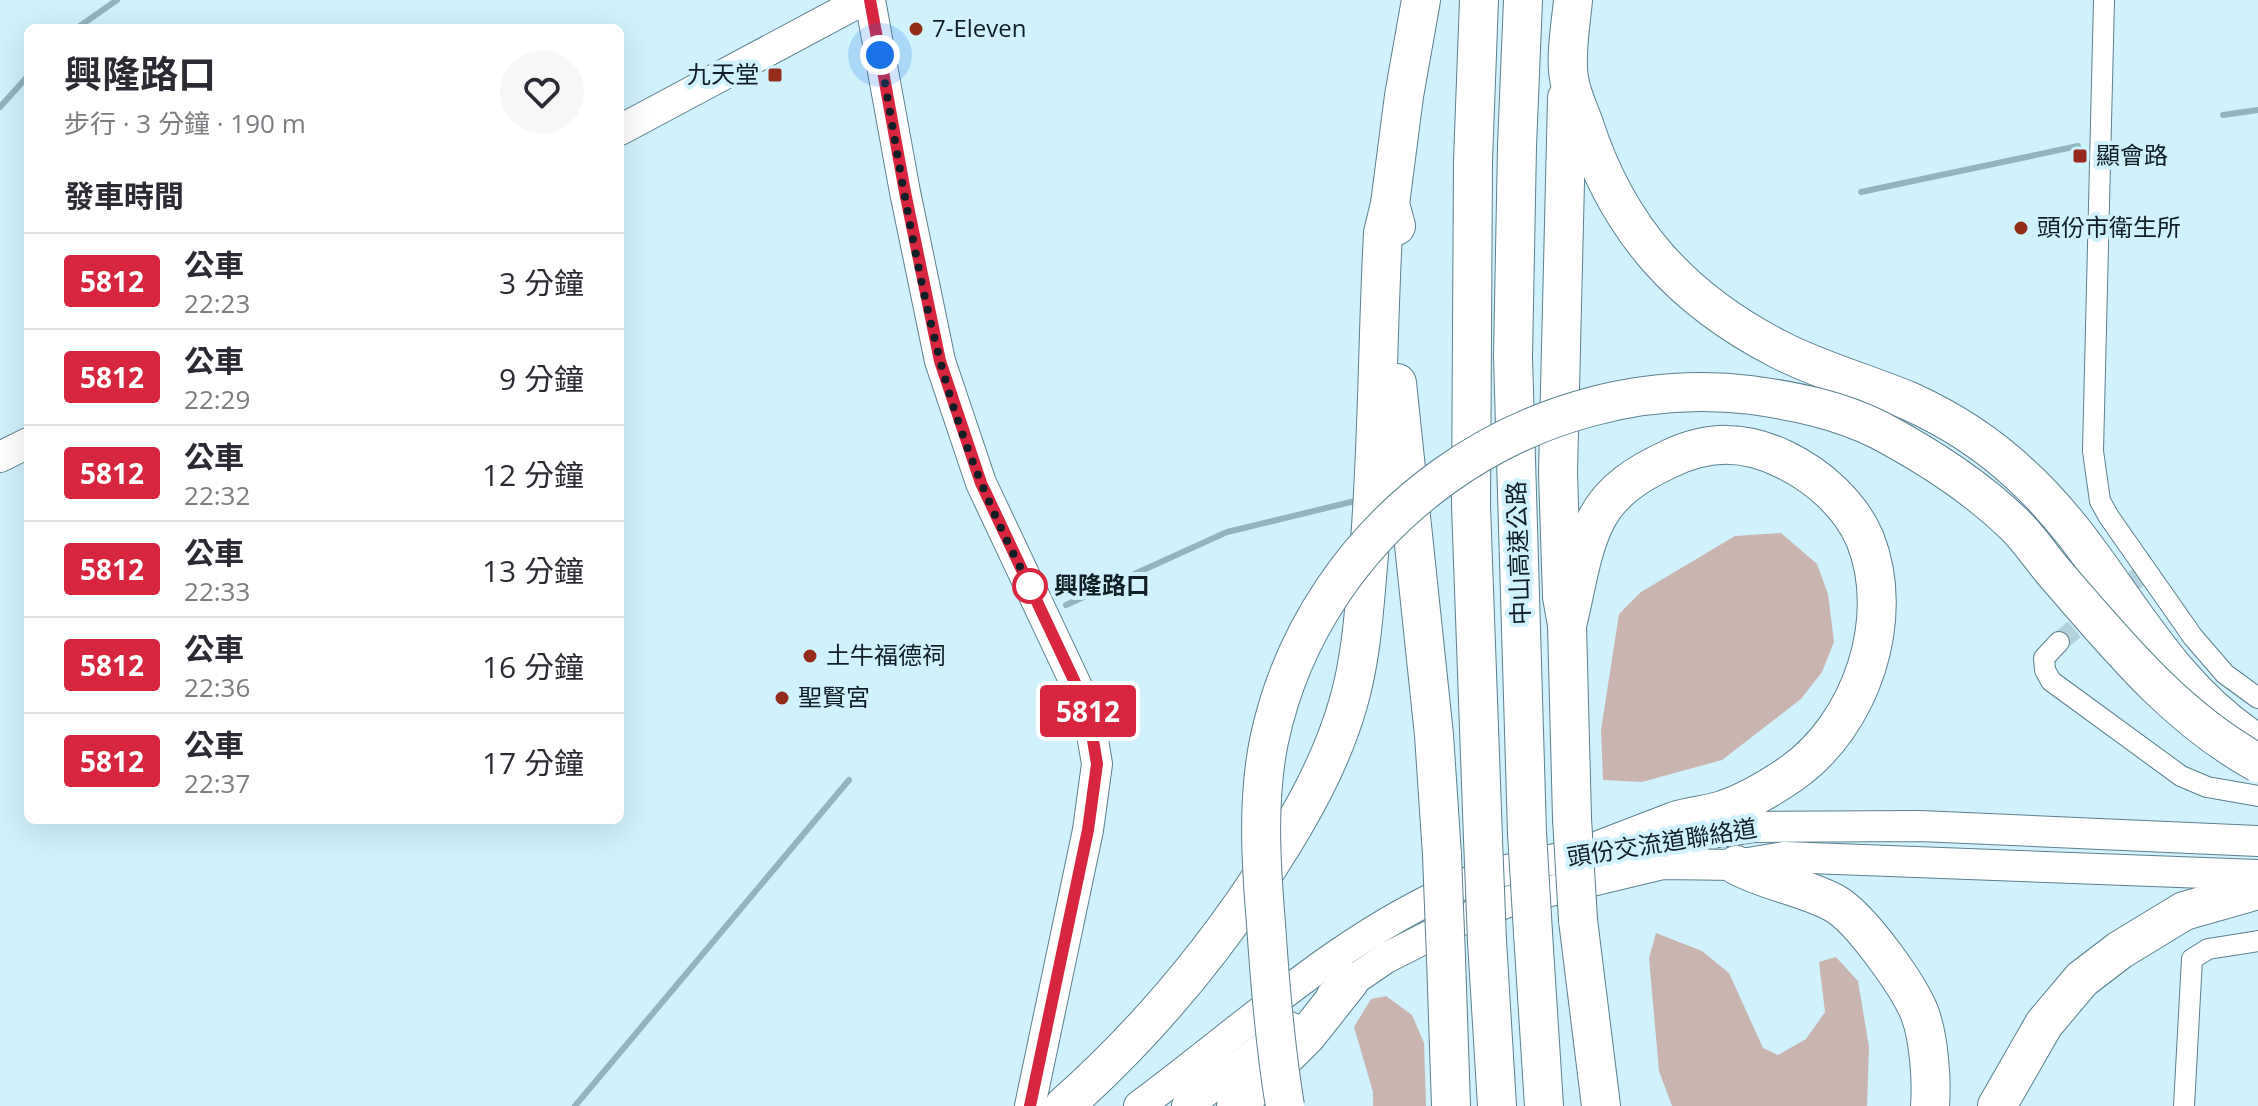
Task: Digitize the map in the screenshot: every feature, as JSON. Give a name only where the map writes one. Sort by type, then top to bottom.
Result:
[{"type":"highway","points":[[1076,1096],[1153,1018],[1238,912],[1297,821],[1326,764],[1349,703],[1363,618],[1373,508],[1383,233],[1421,0]]},
{"type":"highway","name":"中山高速公路","points":[[1479,0],[1473,161],[1470,476],[1487,941],[1497,1106]]},
{"type":"highway","name":"中山高速公路","points":[[1523,0],[1513,357],[1527,833],[1544,1106]]},
{"type":"highway","points":[[1573,0],[1565,115],[1558,473],[1578,920],[1601,1106]]},
{"type":"highway","points":[[1568,77],[1597,162],[1619,206],[1642,241],[1677,281],[1727,320],[1781,350],[1910,402],[1989,448],[2041,493],[2079,537],[2170,666],[2218,714],[2258,744]]},
{"type":"highway","points":[[1390,204],[1397,230],[1397,394],[1434,735],[1442,855],[1451,1106]]},
{"type":"highway","points":[[1285,1106],[1271,1010],[1262,867],[1263,782],[1269,740],[1295,658],[1340,577],[1375,535],[1405,506],[1443,476],[1493,444],[1585,407],[1630,397],[1723,392],[1775,398],[1829,410],[1886,434],[1955,475],[2016,526],[2161,691],[2229,747],[2258,763]]},
{"type":"highway","points":[[1567,625],[1584,552],[1597,519],[1617,490],[1651,467],[1687,451],[1723,443],[1768,451],[1808,471],[1840,501],[1865,539],[1875,582],[1874,639],[1858,690],[1841,722],[1815,752],[1794,772],[1723,810],[1677,821],[1602,849]]},
{"type":"highway","points":[[1736,865],[1755,875],[1800,887],[1838,905],[1866,933],[1896,972],[1920,1014],[1929,1063],[1930,1106]]},
{"type":"highway","points":[[1997,1106],[2044,1024],[2082,979],[2120,950],[2184,911],[2258,890]]},
{"type":"highway","points":[[1236,1106],[1307,1035],[1349,982]]},
{"type":"main road","points":[[624,128],[863,0]]},
{"type":"main road","points":[[870,0],[940,361],[981,483],[1088,710],[1097,764],[1088,830],[1030,1106]]},
{"type":"main road","points":[[0,457],[24,445]]},
{"type":"main road","name":"頭份交流道聯絡道","points":[[1139,1106],[1318,969],[1379,929],[1462,885],[1511,870],[1602,849],[1755,827],[1920,826],[2258,841]]},
{"type":"main road","name":"頭份交流道聯絡道","points":[[1187,1106],[1349,982],[1461,920],[1513,900],[1663,864],[1736,865],[1784,857],[2258,875]]},
{"type":"street","points":[[2104,0],[2093,451],[2100,501],[2193,637],[2225,674],[2258,698]]},
{"type":"street","points":[[2059,642],[2044,658],[2045,670],[2051,681],[2181,776],[2207,787],[2258,796]]},
{"type":"street","points":[[2184,1106],[2192,959],[2208,949],[2258,941]]},
{"type":"shaded area","points":[[1781,533],[1817,564],[1828,594],[1834,642],[1822,672],[1801,699],[1722,760],[1642,782],[1603,780],[1601,730],[1619,614],[1641,592],[1735,536]]},
{"type":"shaded area","points":[[1656,933],[1702,951],[1729,973],[1763,1048],[1778,1055],[1806,1039],[1825,1012],[1819,962],[1836,957],[1858,981],[1869,1047],[1867,1106],[1672,1106],[1659,1071],[1649,958]]},
{"type":"shaded area","points":[[1386,996],[1412,1015],[1424,1043],[1426,1106],[1373,1106],[1373,1092],[1354,1027],[1371,999]]},
{"type":"waterway","points":[[83,24],[117,0]]},
{"type":"waterway","points":[[0,107],[24,80]]},
{"type":"waterway","points":[[2223,115],[2258,110]]},
{"type":"waterway","points":[[1861,192],[2078,146]]},
{"type":"waterway","points":[[1066,605],[1227,532],[1355,501]]},
{"type":"waterway","points":[[575,1106],[849,780]]},
{"type":"tunnel","points":[[2059,642],[2146,571]]},
{"type":"bus line","name":"5812","points":[[870,0],[940,361],[981,483],[1088,710],[1097,764],[1088,830],[1030,1106]]},
{"type":"place","name":"7-Eleven","points":[[916,29]]},
{"type":"place","name":"九天堂","points":[[775,75]]},
{"type":"place","name":"顯會路","points":[[2080,156]]},
{"type":"place","name":"頭份市衛生所","points":[[2021,228]]},
{"type":"place","name":"興隆路口","points":[[1030,586]]},
{"type":"place","name":"土牛福德祠","points":[[810,656]]},
{"type":"place","name":"聖賢宮","points":[[782,698]]},
{"type":"route","points":[[880,55],[940,361],[981,483],[1030,586]]}]
